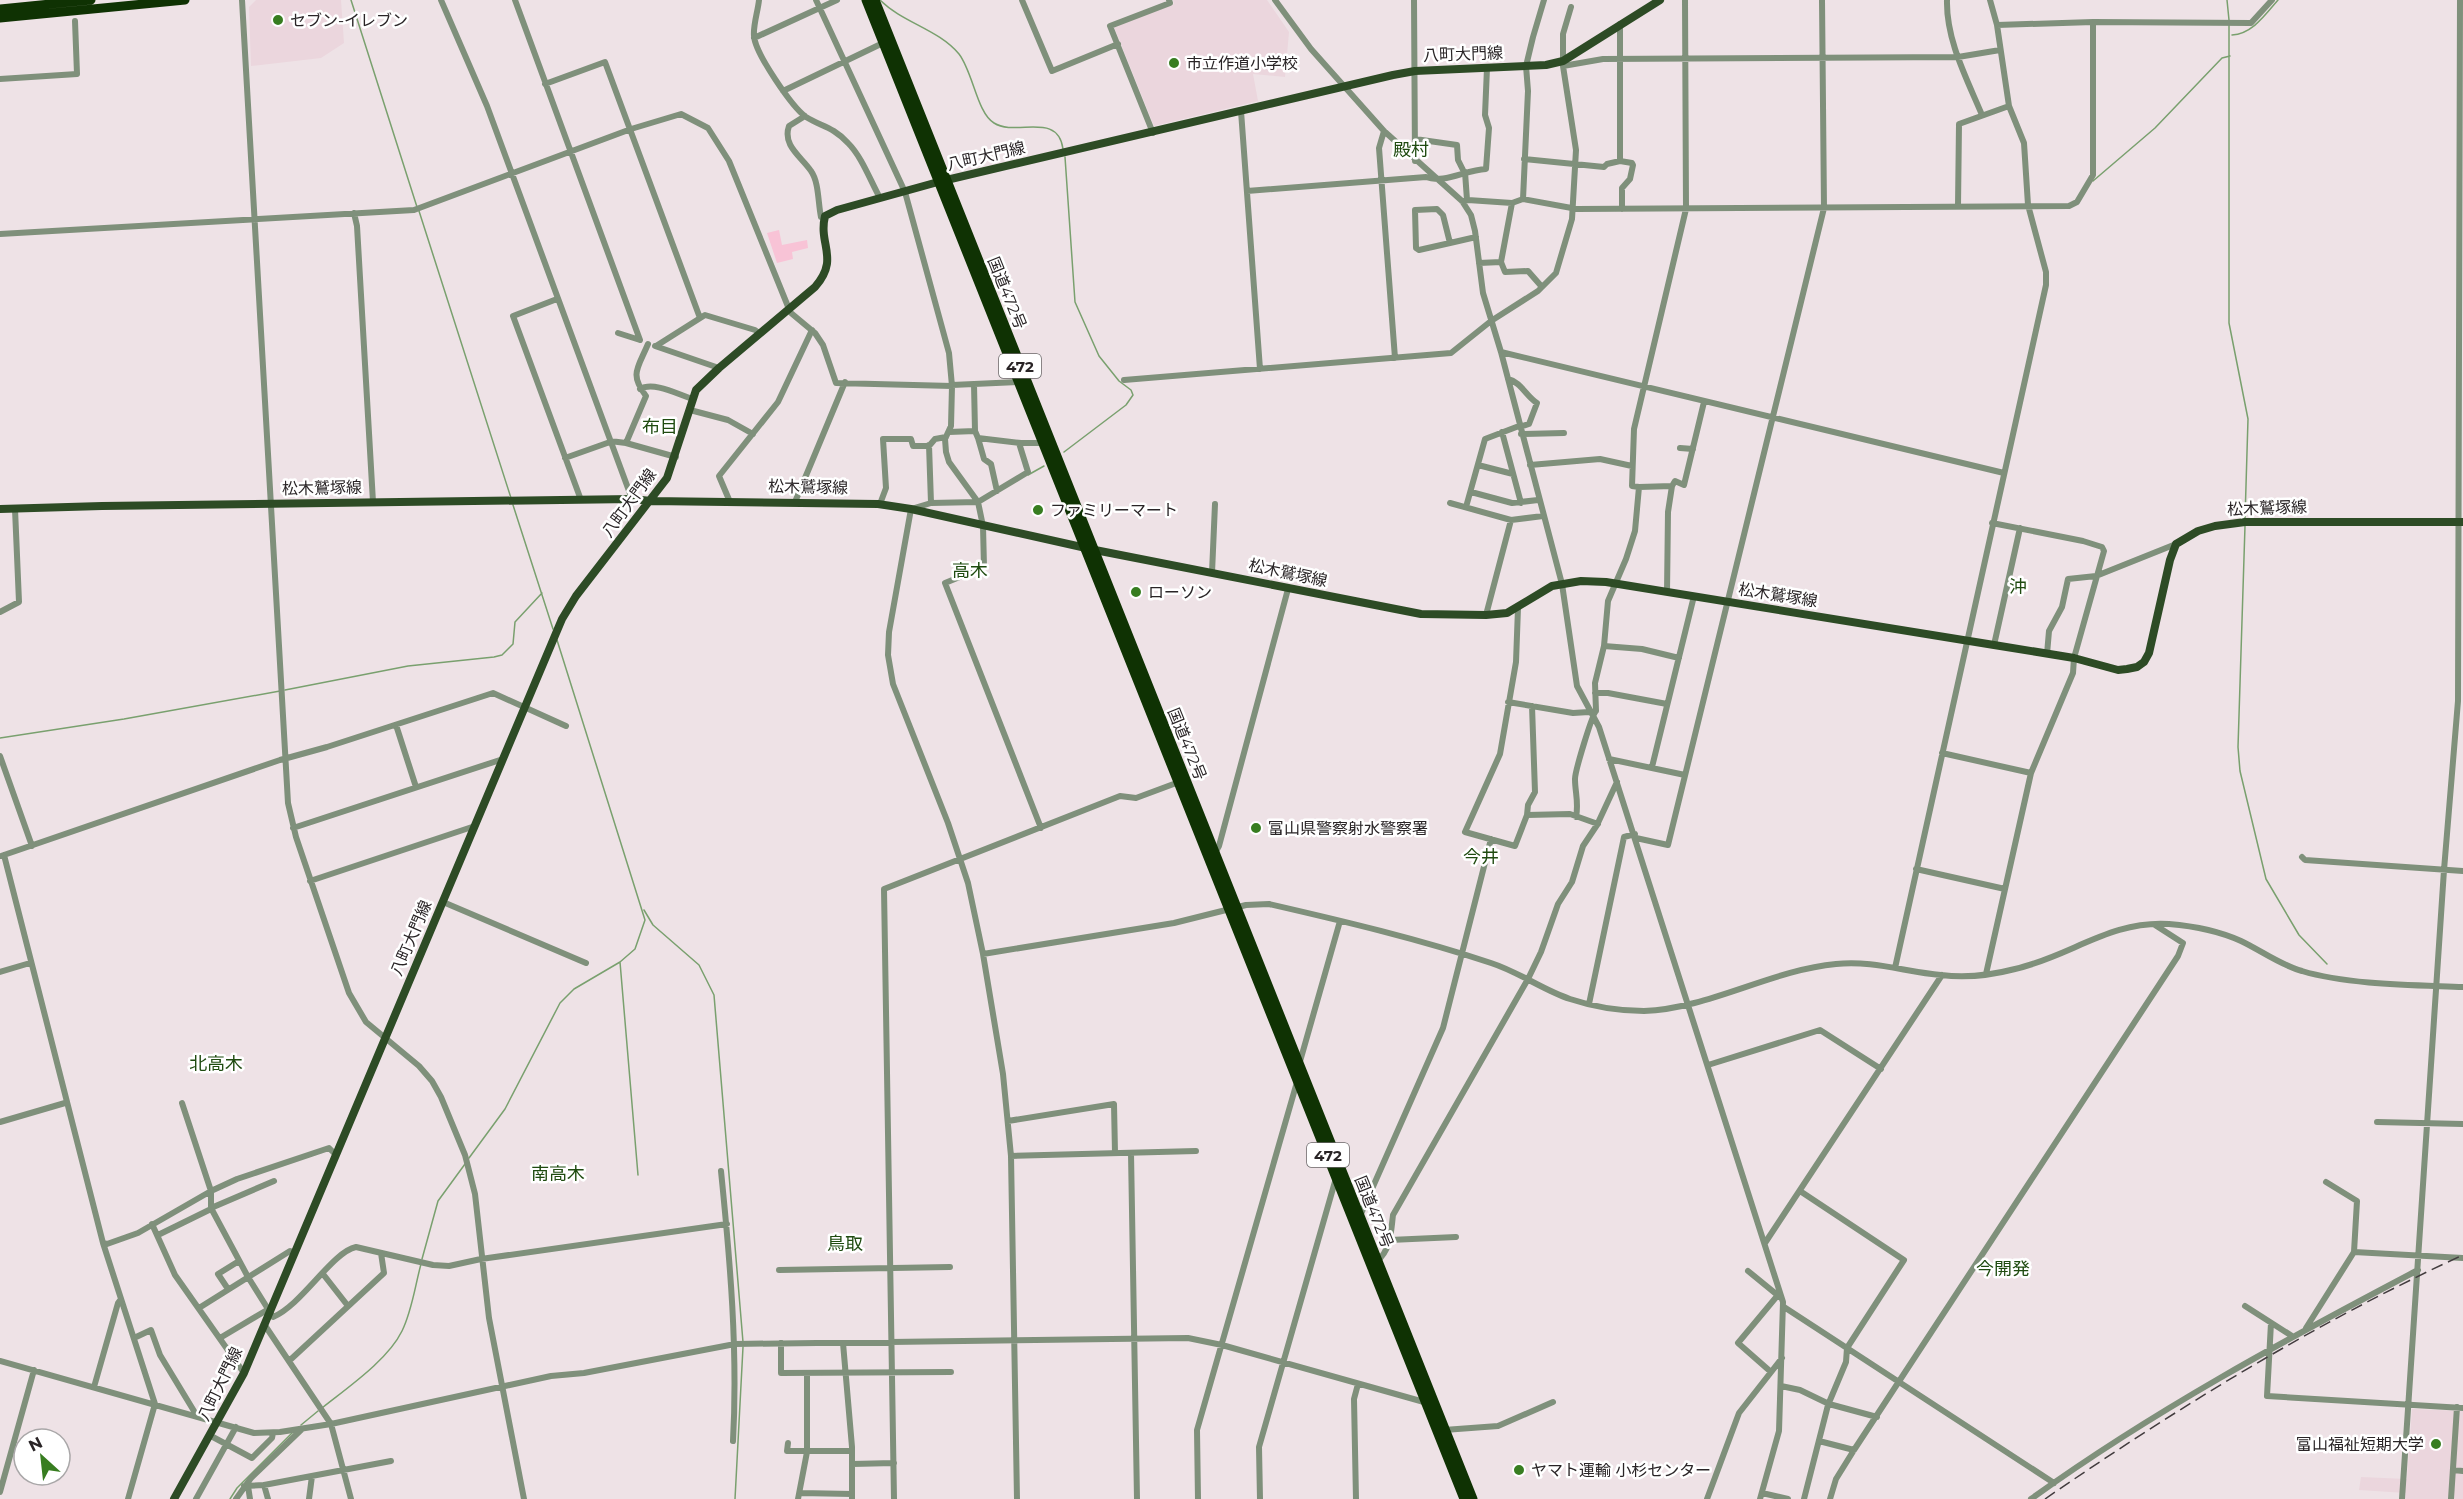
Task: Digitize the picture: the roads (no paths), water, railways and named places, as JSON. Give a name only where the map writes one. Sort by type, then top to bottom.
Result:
[{"type":"highway","points":[[0,9],[91,0]]},
{"type":"highway","points":[[0,18],[185,0]]},
{"type":"highway","name":"国道472号","points":[[866,0],[942,181],[1214,853],[1336,1177],[1428,1401],[1444,1430],[1473,1499]]},
{"type":"highway","name":"国道472号","points":[[874,0],[1043,443],[1090,549],[1179,782],[1299,1065],[1360,1216],[1464,1499]]},
{"type":"main road","name":"八町大門線","points":[[174,1499],[244,1374],[268,1312],[562,619],[576,596],[667,478],[676,457],[696,390],[815,287],[827,269],[824,218],[837,210],[942,181],[1415,71],[1563,63],[1660,0]]},
{"type":"main road","name":"松木鷲塚線","points":[[0,509],[632,499],[880,504],[1090,549],[1421,614],[1507,613],[1544,590],[1581,580],[1694,596],[2074,658],[2118,670],[2137,668],[2144,662],[2152,645],[2170,560],[2176,544],[2198,531],[2235,522],[2461,522]]},
{"type":"street","points":[[242,0],[288,803],[310,881],[349,993],[366,1022],[419,1066],[432,1081],[465,1154],[475,1194],[481,1260],[502,1389],[524,1499]]},
{"type":"street","points":[[441,0],[487,106],[632,499]]},
{"type":"street","points":[[514,0],[640,340]]},
{"type":"street","points":[[759,0],[754,38],[762,57],[783,91],[805,116],[832,128],[850,144],[880,198]]},
{"type":"street","points":[[816,0],[905,192],[942,322],[949,353],[952,386],[946,452],[949,462],[978,502],[983,526],[984,567],[945,583],[1041,828]]},
{"type":"street","points":[[754,38],[837,0]]},
{"type":"street","points":[[1023,0],[1052,71],[1118,44]]},
{"type":"street","points":[[1153,132],[1110,26],[1170,3],[1169,0]]},
{"type":"street","points":[[1275,0],[1311,49],[1383,131],[1437,181],[1465,200],[1512,203],[1523,199],[1572,208],[2069,206],[2077,202],[2093,175],[2093,22]]},
{"type":"street","points":[[1414,0],[1415,161]]},
{"type":"street","points":[[1523,199],[1527,66],[1544,0]]},
{"type":"street","points":[[1672,486],[1632,486],[1632,466],[1635,429],[1686,209],[1685,0]]},
{"type":"street","points":[[1589,1004],[1624,837],[1635,836],[1668,845],[1824,208],[1822,0]]},
{"type":"street","points":[[1947,0],[1946,14],[1958,57],[1982,115]]},
{"type":"street","points":[[1895,968],[2046,285],[2046,272],[2028,205],[2024,143],[2009,106],[1997,25],[1990,0]]},
{"type":"street","points":[[1997,25],[2093,22],[2236,21],[2251,23],[2272,0]]},
{"type":"street","points":[[2402,1499],[2444,870],[2458,701],[2461,522],[2460,0]]},
{"type":"street","points":[[1124,380],[1451,353],[1491,321],[1542,286],[1556,273],[1572,219],[1575,142],[1563,63],[1563,34],[1572,8]]},
{"type":"street","points":[[0,79],[77,74],[75,21]]},
{"type":"street","points":[[1620,24],[1620,161]]},
{"type":"street","points":[[783,91],[883,43]]},
{"type":"street","points":[[1563,63],[1620,58],[1958,57],[2000,50]]},
{"type":"street","points":[[545,84],[606,62],[629,130],[700,318]]},
{"type":"street","points":[[1247,191],[1426,177],[1437,181],[1487,167],[1489,128],[1485,115],[1487,68]]},
{"type":"street","points":[[1958,206],[1959,124],[2009,106]]},
{"type":"street","points":[[1241,111],[1260,369]]},
{"type":"street","points":[[0,234],[414,210],[629,130],[671,115],[681,114],[708,128],[729,161],[789,309],[812,330],[822,345],[836,384],[845,382],[952,386],[1019,382]]},
{"type":"street","points":[[805,116],[789,126],[788,139],[794,153],[814,176],[821,217],[824,218]]},
{"type":"street","points":[[1383,131],[1379,148],[1395,358]]},
{"type":"street","points":[[1415,139],[1457,145],[1458,160],[1465,172],[1465,200],[1474,222],[1483,293],[1501,352],[1562,584],[1573,668],[1579,692],[1599,727],[1784,1307],[1777,1442],[1761,1496],[1788,1499]]},
{"type":"street","points":[[1524,159],[1604,167],[1620,161],[1632,163],[1630,179],[1622,189],[1622,209]]},
{"type":"street","points":[[1512,203],[1501,262],[1505,272],[1528,271],[1542,286]]},
{"type":"street","points":[[1449,243],[1443,215],[1437,209],[1415,210],[1416,248],[1419,250],[1476,237]]},
{"type":"street","points":[[354,213],[357,226],[373,502]]},
{"type":"street","points":[[1479,263],[1501,262]]},
{"type":"street","points":[[557,299],[513,316],[581,500]]},
{"type":"street","points":[[656,346],[705,315],[755,330],[760,334]]},
{"type":"street","points":[[730,502],[719,476],[778,402],[812,330]]},
{"type":"street","points":[[618,333],[719,368]]},
{"type":"street","points":[[626,443],[645,396],[635,377],[648,344]]},
{"type":"street","points":[[1501,352],[2004,473]]},
{"type":"street","points":[[1508,379],[1518,383],[1527,396],[1537,403],[1529,424],[1520,429]]},
{"type":"street","points":[[795,502],[845,382]]},
{"type":"street","points":[[974,384],[975,431],[984,459],[991,464],[997,491]]},
{"type":"street","points":[[640,389],[645,387],[662,389],[693,399]]},
{"type":"street","points":[[1667,592],[1668,512],[1672,486],[1675,481],[1684,485],[1704,402]]},
{"type":"street","points":[[690,410],[728,420],[753,434]]},
{"type":"street","points":[[1466,507],[1485,439],[1502,432],[1520,429],[1564,432]]},
{"type":"street","points":[[880,504],[886,488],[883,439],[911,439],[913,446],[929,445],[935,439],[948,435],[975,431]]},
{"type":"street","points":[[1502,432],[1521,503]]},
{"type":"street","points":[[978,438],[1019,443],[1043,443]]},
{"type":"street","points":[[565,458],[610,441],[626,443],[676,457]]},
{"type":"street","points":[[1017,1499],[1011,1156],[1003,1074],[973,902],[960,859],[893,684],[888,655],[889,632],[911,509],[931,503],[978,502],[997,491],[1028,472],[1019,443]]},
{"type":"street","points":[[929,445],[931,503]]},
{"type":"street","points":[[1680,448],[1693,449]]},
{"type":"street","points":[[1530,465],[1600,459],[1632,466]]},
{"type":"street","points":[[1478,465],[1513,474]]},
{"type":"street","points":[[1508,702],[1583,714],[1596,711],[1595,683],[1604,646],[1608,601],[1635,531],[1639,487]]},
{"type":"street","points":[[1471,492],[1512,502],[1539,500]]},
{"type":"street","points":[[1450,503],[1511,520],[1543,516]]},
{"type":"street","points":[[1212,573],[1215,504]]},
{"type":"street","points":[[0,612],[19,602],[15,509]]},
{"type":"street","points":[[1486,615],[1511,520]]},
{"type":"street","points":[[1986,974],[2031,773],[2073,673],[2074,658],[2094,592],[2096,576],[2104,555],[2102,547],[1992,523]]},
{"type":"street","points":[[1994,645],[2020,528]]},
{"type":"street","points":[[2047,654],[2049,631],[2062,607],[2068,579],[2096,576],[2176,544]]},
{"type":"street","points":[[1214,853],[1219,846],[1288,589]]},
{"type":"street","points":[[1652,767],[1694,596]]},
{"type":"street","points":[[1518,608],[1516,662],[1500,754],[1465,832],[1515,846],[1527,815],[1528,805],[1535,792],[1532,706]]},
{"type":"street","points":[[1604,646],[1642,649],[1679,658]]},
{"type":"street","points":[[128,1499],[155,1404],[103,1243],[2,856],[285,758],[327,747],[493,693],[524,709],[566,726]]},
{"type":"street","points":[[1594,693],[1608,693],[1667,704]]},
{"type":"street","points":[[1576,817],[1578,804],[1575,779],[1577,765],[1589,734],[1590,714]]},
{"type":"street","points":[[396,725],[416,788]]},
{"type":"street","points":[[1942,753],[2031,773]]},
{"type":"street","points":[[2454,753],[2463,753]]},
{"type":"street","points":[[0,756],[32,846]]},
{"type":"street","points":[[294,828],[504,759]]},
{"type":"street","points":[[1609,759],[1685,775]]},
{"type":"street","points":[[894,1499],[884,889],[1120,796],[1136,798],[1179,782]]},
{"type":"street","points":[[1377,1261],[1382,1257],[1390,1240],[1393,1215],[1528,979],[1541,952],[1558,904],[1572,882],[1583,846],[1598,824],[1617,782]]},
{"type":"street","points":[[1527,815],[1569,814],[1598,824]]},
{"type":"street","points":[[310,881],[475,826]]},
{"type":"street","points":[[1360,1216],[1443,1028],[1491,839]]},
{"type":"street","points":[[2302,857],[2305,860],[2463,871]]},
{"type":"street","points":[[1916,869],[2005,889]]},
{"type":"street","points":[[443,902],[586,963]]},
{"type":"street","points":[[983,954],[1174,923],[1233,908],[1269,904],[1463,954],[1495,964],[1569,999],[1620,1010],[1648,1011],[1689,1004],[1776,976],[1810,968],[1862,963],[1942,975],[1986,974],[2016,969],[2049,958],[2109,932],[2126,927],[2154,924],[2176,925],[2222,934],[2303,972],[2339,979],[2463,987]]},
{"type":"street","points":[[1299,1065],[1340,921]]},
{"type":"street","points":[[1830,1499],[1836,1479],[1854,1450],[2178,956],[2182,944],[2154,924]]},
{"type":"street","points":[[0,972],[30,963]]},
{"type":"street","points":[[1765,1243],[1942,975]]},
{"type":"street","points":[[1708,1065],[1820,1030],[1881,1069]]},
{"type":"street","points":[[1198,1499],[1197,1430],[1298,1080]]},
{"type":"street","points":[[0,1122],[65,1103]]},
{"type":"street","points":[[182,1103],[211,1191],[211,1208],[248,1277],[273,1317],[281,1314],[350,1248],[363,1248],[421,1262],[449,1266],[726,1224]]},
{"type":"street","points":[[1008,1121],[1114,1104],[1115,1153]]},
{"type":"street","points":[[2377,1122],[2463,1124]]},
{"type":"street","points":[[103,1243],[107,1244],[138,1233],[211,1191],[237,1179],[329,1148],[335,1154]]},
{"type":"street","points":[[1011,1156],[1196,1151]]},
{"type":"street","points":[[1131,1153],[1137,1499]]},
{"type":"street","points":[[721,1171],[735,1344],[736,1384],[733,1442]]},
{"type":"street","points":[[1260,1499],[1259,1447],[1336,1177]]},
{"type":"street","points":[[158,1235],[211,1208],[273,1181]]},
{"type":"street","points":[[2306,1328],[2354,1252],[2357,1200],[2326,1182]]},
{"type":"street","points":[[1800,1191],[1904,1260],[1847,1348],[1846,1362],[1828,1404],[1804,1499]]},
{"type":"street","points":[[152,1224],[175,1275],[244,1374]]},
{"type":"street","points":[[1390,1240],[1456,1237]]},
{"type":"street","points":[[199,1308],[290,1251],[294,1253]]},
{"type":"street","points":[[2354,1252],[2463,1258]]},
{"type":"street","points":[[289,1361],[384,1273],[381,1253]]},
{"type":"street","points":[[228,1289],[218,1274],[239,1261]]},
{"type":"street","points":[[779,1270],[950,1267]]},
{"type":"street","points":[[1748,1270],[1780,1297]]},
{"type":"street","points":[[2031,1499],[2148,1421],[2270,1347],[2418,1270]]},
{"type":"street","points":[[323,1274],[348,1306]]},
{"type":"street","points":[[1771,1372],[1738,1343],[1780,1297]]},
{"type":"street","points":[[94,1387],[121,1299]]},
{"type":"street","points":[[2245,1306],[2292,1336]]},
{"type":"street","points":[[1784,1307],[2054,1483]]},
{"type":"street","points":[[220,1338],[268,1312]]},
{"type":"street","points":[[2271,1323],[2267,1396],[2460,1408],[2451,1499]]},
{"type":"street","points":[[264,1324],[331,1424],[351,1499]]},
{"type":"street","points":[[134,1338],[151,1330],[160,1355],[197,1416]]},
{"type":"street","points":[[0,1361],[254,1432],[273,1433],[331,1424],[502,1389],[551,1376],[584,1373],[735,1344],[1188,1338],[1222,1345],[1358,1384],[1428,1401]]},
{"type":"street","points":[[781,1343],[782,1374],[951,1372]]},
{"type":"street","points":[[807,1374],[807,1452],[799,1496],[852,1496],[852,1451],[843,1343]]},
{"type":"street","points":[[1707,1499],[1739,1413],[1783,1358]]},
{"type":"street","points":[[0,1492],[34,1370]]},
{"type":"street","points":[[1356,1499],[1354,1399],[1358,1384]]},
{"type":"street","points":[[1781,1386],[1800,1390],[1828,1404],[1877,1417]]},
{"type":"street","points":[[1444,1430],[1498,1426],[1553,1402]]},
{"type":"street","points":[[196,1499],[236,1427]]},
{"type":"street","points":[[236,1499],[302,1429]]},
{"type":"street","points":[[211,1436],[252,1458],[272,1438],[273,1433]]},
{"type":"street","points":[[1819,1441],[1854,1450]]},
{"type":"street","points":[[788,1443],[787,1451],[852,1451]]},
{"type":"street","points":[[246,1486],[264,1485],[391,1461]]},
{"type":"street","points":[[852,1464],[894,1463]]},
{"type":"street","points":[[2453,1470],[2463,1471]]},
{"type":"street","points":[[309,1499],[312,1476]]},
{"type":"street","points":[[264,1485],[268,1499]]},
{"type":"street","points":[[246,1486],[250,1499]]},
{"type":"waterway","points":[[351,0],[417,207]]},
{"type":"waterway","points":[[880,0],[899,15],[951,45],[964,62],[983,111],[994,123],[1003,127],[1035,127],[1053,131],[1060,138],[1063,149]]},
{"type":"waterway","points":[[2227,0],[2229,20]]},
{"type":"waterway","points":[[2232,35],[2252,27],[2278,0]]},
{"type":"waterway","points":[[2229,25],[2229,323],[2248,419],[2245,519]]},
{"type":"waterway","points":[[2093,181],[2155,128],[2222,58],[2230,56]]},
{"type":"waterway","points":[[1064,452],[1126,405],[1133,395],[1099,356],[1075,302],[1065,157]]},
{"type":"waterway","points":[[419,211],[511,498]]},
{"type":"waterway","points":[[1028,475],[1044,466]]},
{"type":"waterway","points":[[513,505],[553,629]]},
{"type":"waterway","points":[[2245,526],[2238,747],[2240,771],[2266,879],[2299,935],[2327,964]]},
{"type":"waterway","points":[[285,690],[408,666],[502,655],[513,644],[515,622],[542,593]]},
{"type":"waterway","points":[[469,1158],[505,1109],[560,1003],[574,989],[620,962],[635,949],[645,920],[557,640]]},
{"type":"waterway","points":[[0,738],[280,691]]},
{"type":"waterway","points":[[644,910],[653,925],[699,965],[714,995],[743,1342]]},
{"type":"waterway","points":[[620,962],[638,1175]]},
{"type":"waterway","points":[[422,1259],[438,1201],[465,1164]]},
{"type":"waterway","points":[[322,1408],[366,1373],[396,1342],[408,1315],[421,1264]]},
{"type":"waterway","points":[[735,1499],[743,1347]]},
{"type":"waterway","points":[[301,1425],[318,1411]]},
{"type":"waterway","points":[[230,1499],[237,1488],[293,1432]]},
{"type":"railway","points":[[2045,1499],[2145,1432],[2249,1368],[2355,1309],[2463,1255]]},
{"type":"place","name":"セブン-イレブン","points":[[278,20]]},
{"type":"place","name":"市立作道小学校","points":[[1174,63]]},
{"type":"place","name":"ファミリーマート","points":[[1038,510]]},
{"type":"place","name":"ローソン","points":[[1136,592]]},
{"type":"place","name":"富山県警察射水警察署","points":[[1256,828]]},
{"type":"place","name":"富山福祉短期大学","points":[[2436,1444]]},
{"type":"place","name":"ヤマト運輸 小杉センター","points":[[1519,1470]]},
{"type":"district","name":"殿村","points":[[1411,150]]},
{"type":"district","name":"布目","points":[[660,427]]},
{"type":"district","name":"高木","points":[[970,571]]},
{"type":"district","name":"沖","points":[[2018,587]]},
{"type":"district","name":"今井","points":[[1481,857]]},
{"type":"district","name":"北高木","points":[[216,1064]]},
{"type":"district","name":"南高木","points":[[558,1174]]},
{"type":"district","name":"鳥取","points":[[845,1244]]},
{"type":"district","name":"今開発","points":[[2003,1269]]}]
